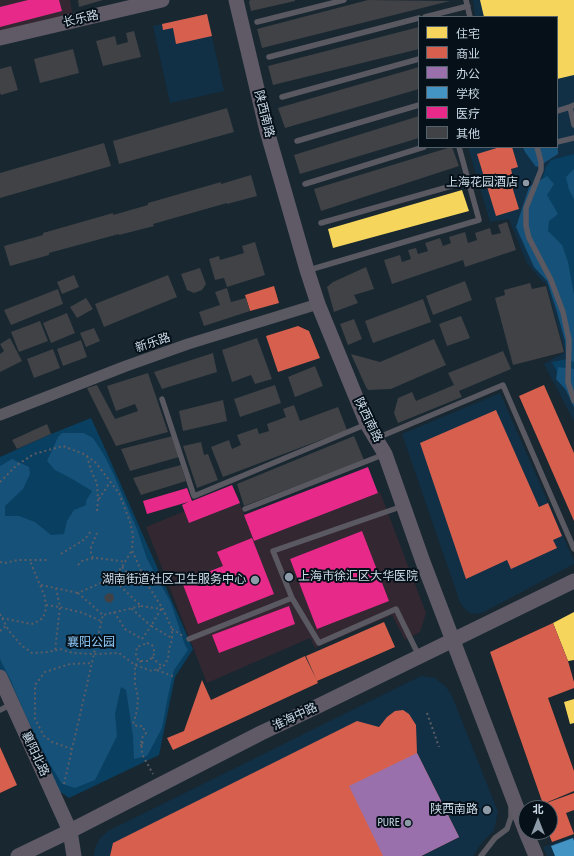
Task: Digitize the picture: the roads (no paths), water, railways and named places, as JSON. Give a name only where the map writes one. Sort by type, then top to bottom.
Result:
[{"type":"main road","name":"长乐路","points":[[0,38],[162,0]]},
{"type":"main road","name":"陕西南路","points":[[236,0],[267,131],[318,304],[367,424],[385,454],[423,562],[518,811]]},
{"type":"main road","name":"淮海中路","points":[[18,856],[261,733],[574,581]]},
{"type":"main road","name":"襄阳北路","points":[[1,682],[6,707],[70,830],[74,856]]},
{"type":"main road","name":"陕西南路","points":[[529,840],[536,856]]},
{"type":"street","name":"新乐路","points":[[0,415],[126,366],[188,344],[318,304]]},
{"type":"lane","points":[[257,22],[344,0]]},
{"type":"lane","points":[[428,16],[467,3],[470,16]]},
{"type":"lane","points":[[269,57],[418,18]]},
{"type":"lane","points":[[282,97],[418,59]]},
{"type":"lane","points":[[297,141],[418,104]]},
{"type":"lane","points":[[558,110],[572,106],[574,125]]},
{"type":"lane","points":[[558,142],[574,138]]},
{"type":"lane","points":[[305,184],[421,148]]},
{"type":"lane","points":[[307,270],[479,220],[459,148]]},
{"type":"lane","points":[[537,148],[541,162],[541,170],[526,208],[526,226],[529,238],[551,280],[562,312],[569,340],[568,382],[574,401]]},
{"type":"lane","points":[[321,223],[468,181]]},
{"type":"lane","points":[[376,439],[503,385],[574,550]]},
{"type":"lane","points":[[162,398],[194,496],[367,424]]},
{"type":"lane","points":[[245,509],[385,454]]},
{"type":"lane","points":[[404,506],[273,551],[292,598],[318,643],[396,609],[420,657]]},
{"type":"lane","points":[[189,639],[292,598]]},
{"type":"lane","points":[[481,856],[495,838],[507,829],[511,817],[511,793]]},
{"type":"place","name":"上海花园酒店","points":[[526,183]]},
{"type":"place","name":"上海市徐汇区大华医院","points":[[289,577]]},
{"type":"place","name":"湖南街道社区卫生服务中心","points":[[255,580]]},
{"type":"place","name":"陕西南路","points":[[487,810]]},
{"type":"place","name":"PURE","points":[[408,823]]},
{"type":"park label","name":"襄阳公园","points":[[91,643]]}]
